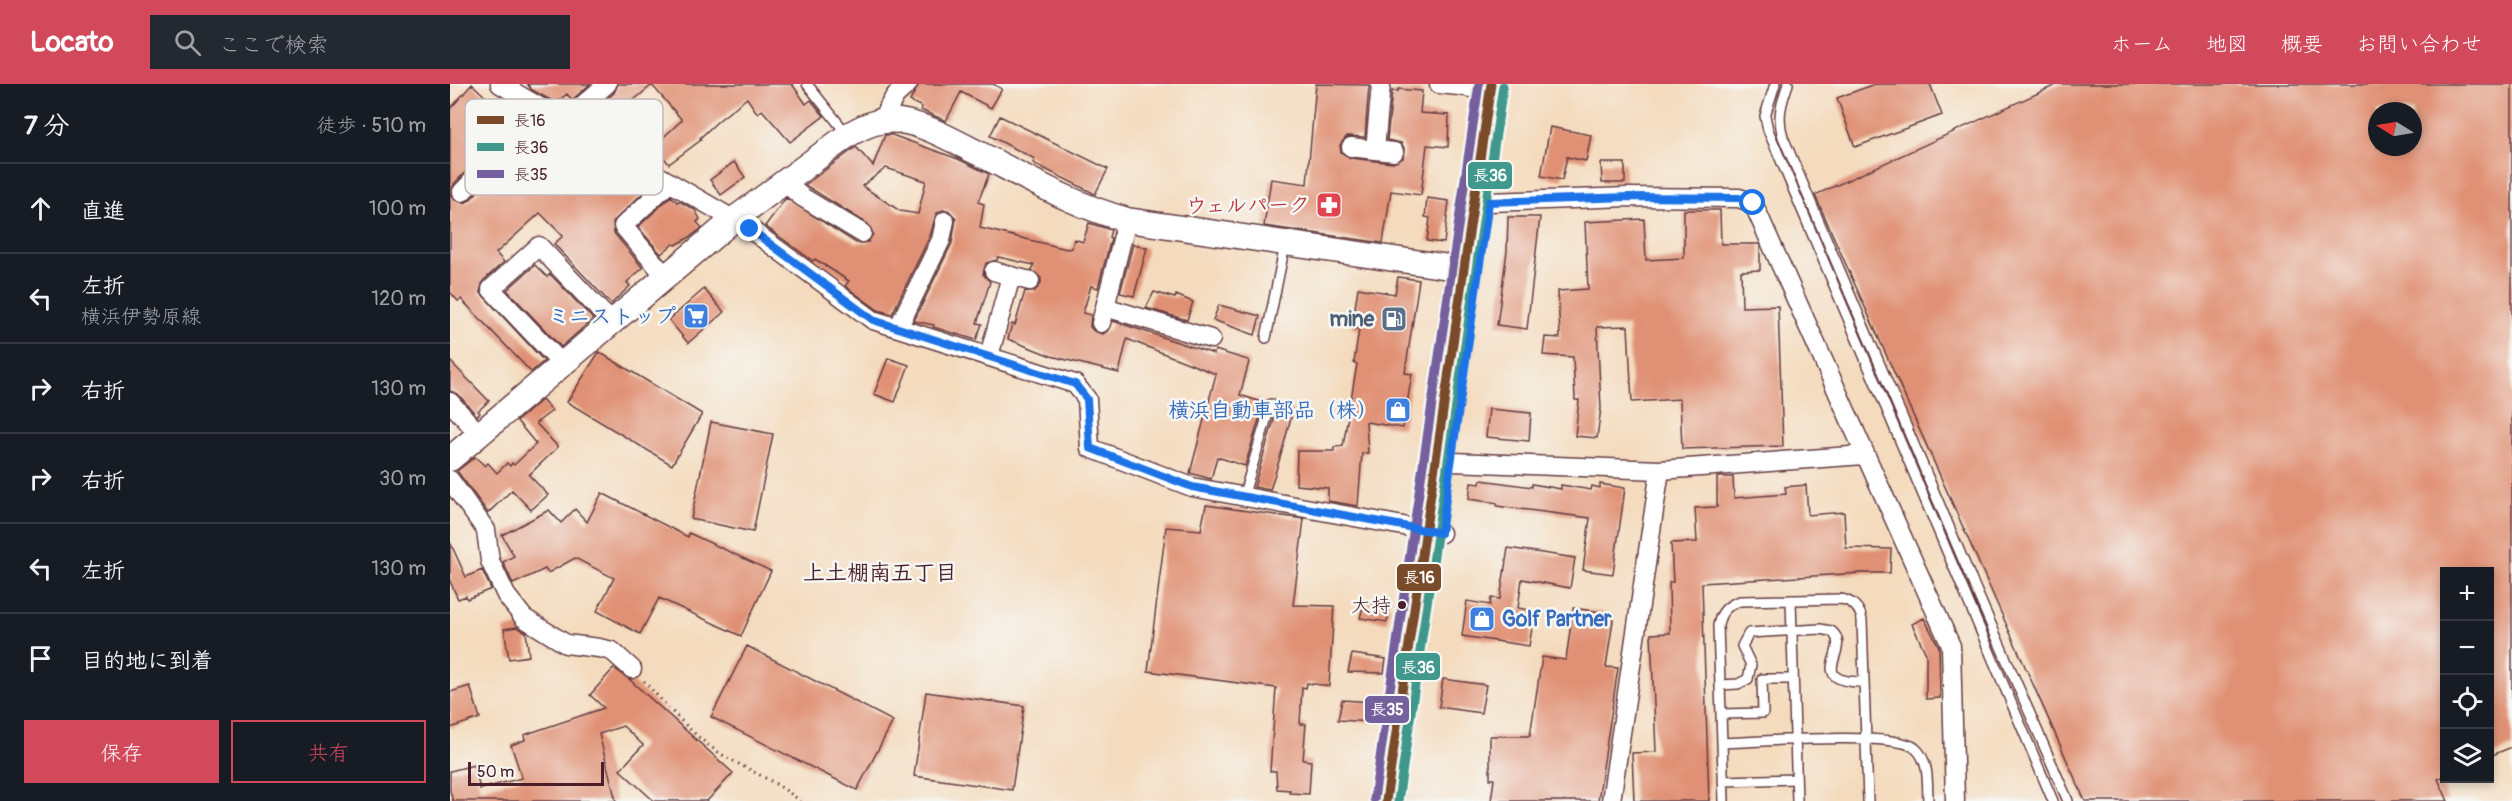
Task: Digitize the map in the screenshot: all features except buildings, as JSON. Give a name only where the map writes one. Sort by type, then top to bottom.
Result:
[{"type":"main road","points":[[1386,801],[1433,532],[1452,462],[1489,202],[1496,86]]},
{"type":"main road","points":[[1402,801],[1463,269],[1496,86]]},
{"type":"street","points":[[590,99],[608,84]]},
{"type":"street","points":[[881,121],[895,96],[908,84]]},
{"type":"street","points":[[1375,150],[1381,84]]},
{"type":"street","points":[[1439,84],[1496,86]]},
{"type":"street","points":[[508,86],[527,99]]},
{"type":"street","points":[[450,459],[733,220],[848,135],[864,126],[881,121],[900,121],[918,125],[1076,204],[1127,220],[1463,269]]},
{"type":"street","points":[[1351,147],[1394,152]]},
{"type":"street","points":[[663,180],[750,229],[873,320],[1075,384],[1087,399],[1090,448],[1192,487],[1433,532]]},
{"type":"street","points":[[784,182],[802,197],[862,233]]},
{"type":"street","points":[[663,189],[669,183]]},
{"type":"street","points":[[462,192],[465,189]]},
{"type":"street","points":[[656,195],[623,226],[666,277]]},
{"type":"street","points":[[1489,202],[1639,197],[1739,198],[1753,203],[1951,646],[1955,801]]},
{"type":"street","points":[[1127,220],[1103,315],[1210,339]]},
{"type":"street","points":[[898,328],[941,240],[945,221]]},
{"type":"street","points":[[562,364],[491,289],[539,246],[612,323]]},
{"type":"street","points":[[989,356],[1003,273],[1030,281]]},
{"type":"street","points":[[450,402],[479,434]]},
{"type":"street","points":[[1452,462],[1660,470],[1864,455]]},
{"type":"street","points":[[1611,801],[1660,470]]},
{"type":"street","points":[[450,480],[486,530],[490,561],[506,595],[524,618],[566,644],[612,651],[632,669]]},
{"type":"lane","points":[[807,84],[848,135]]},
{"type":"lane","points":[[1775,84],[1765,116],[1767,130],[2053,801]]},
{"type":"lane","points":[[1788,84],[1779,114],[1783,137],[2068,801]]},
{"type":"lane","points":[[1266,338],[1286,242]]},
{"type":"lane","points":[[1243,497],[1271,404]]},
{"type":"lane","points":[[1724,801],[1718,626],[1723,612],[1731,605],[1740,602],[1841,599],[1849,601],[1859,610],[1862,620],[1868,801]]},
{"type":"lane","points":[[1791,600],[1797,801]]},
{"type":"lane","points":[[1720,685],[1738,684],[1748,679],[1751,664],[1742,646],[1749,633],[1792,630],[1831,631],[1839,643],[1831,665],[1834,674],[1842,680],[1864,682]]},
{"type":"lane","points":[[1721,714],[1762,713],[1762,680],[1793,679]]},
{"type":"lane","points":[[1722,743],[1795,740],[1900,741],[1915,748],[1925,765],[1928,801]]},
{"type":"lane","points":[[1723,781],[1796,779]]},
{"type":"path","points":[[632,669],[680,718],[719,753],[782,786],[800,801]]},
{"type":"transit line","name":"長35","points":[[1374,799],[1479,84]]},
{"type":"transit line","name":"長16","points":[[1386,801],[1491,84]]},
{"type":"transit line","name":"長36","points":[[1398,801],[1503,86]]},
{"type":"place","name":"ウェルパーク","points":[[1329,205]]},
{"type":"place","name":"ミニストップ","points":[[696,316]]},
{"type":"place","name":"mine","points":[[1394,319]]},
{"type":"place","name":"横浜自動車部品（株）","points":[[1398,410]]},
{"type":"place","name":"大持","points":[[1402,605]]},
{"type":"place","name":"Golf Partner","points":[[1482,619]]},
{"type":"district","name":"上土棚南五丁目","points":[[880,573]]},
{"type":"route","points":[[750,229],[873,320],[1075,384],[1087,399],[1090,448],[1192,487],[1441,533],[1489,202],[1692,197],[1739,198],[1753,203]]}]
